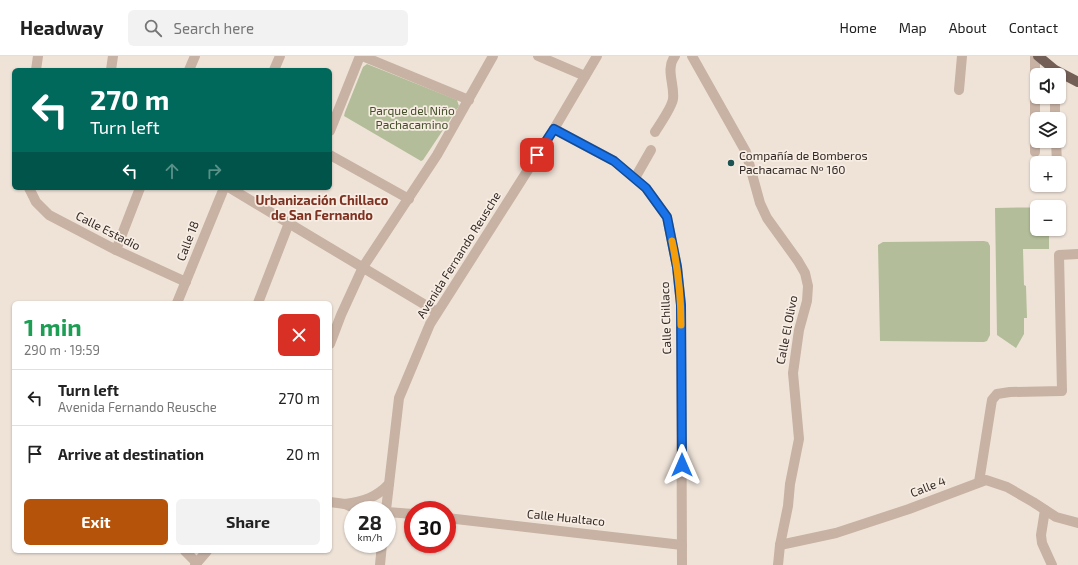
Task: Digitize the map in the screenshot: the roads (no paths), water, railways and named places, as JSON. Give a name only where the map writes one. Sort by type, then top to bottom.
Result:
[{"type":"main road","points":[[1036,56],[1050,68]]},
{"type":"main road","points":[[1066,77],[1078,82]]},
{"type":"street","points":[[36,68],[38,56]]},
{"type":"street","points":[[111,68],[113,56]]},
{"type":"street","points":[[190,68],[195,56]]},
{"type":"street","points":[[275,68],[280,56]]},
{"type":"street","points":[[332,126],[361,56],[469,100]]},
{"type":"street","points":[[332,339],[363,267],[437,155],[493,56]]},
{"type":"street","points":[[538,56],[585,76]]},
{"type":"street","name":"Avenida Fernando Reusche","points":[[387,501],[399,398],[430,324],[554,129],[597,56]]},
{"type":"street","points":[[655,132],[671,105],[673,98],[670,75],[672,59],[675,56]]},
{"type":"street","name":"Calle El Olivo","points":[[692,56],[746,152],[760,203],[767,218],[798,261],[805,273],[808,286],[806,307],[799,330],[793,373],[799,438],[790,484],[788,506],[780,545],[778,565]]},
{"type":"street","points":[[960,90],[962,56]]},
{"type":"street","points":[[1035,152],[1036,56]]},
{"type":"street","name":"Calle Chillaco","points":[[554,129],[614,161],[646,188],[667,217],[677,267],[681,305],[682,565]]},
{"type":"street","points":[[635,178],[651,150]]},
{"type":"street","points":[[332,156],[409,199]]},
{"type":"street","name":"Calle Estadio","points":[[30,190],[36,202],[49,215],[116,250],[186,282]]},
{"type":"street","points":[[116,250],[139,190]]},
{"type":"street","name":"Calle 18","points":[[178,301],[223,190]]},
{"type":"street","points":[[233,190],[437,312]]},
{"type":"street","points":[[259,301],[289,223]]},
{"type":"street","points":[[979,482],[992,400],[997,394],[1010,392],[1062,391],[1059,255],[1078,254]]},
{"type":"street","name":"Calle 4","points":[[780,545],[836,533],[909,509],[986,480],[1008,487],[1056,517],[1078,523]]},
{"type":"street","points":[[358,501],[371,498],[389,484]]},
{"type":"street","points":[[332,502],[344,504]]},
{"type":"street","points":[[1045,510],[1041,535],[1042,543],[1052,565]]},
{"type":"street","name":"Calle Hualtaco","points":[[456,519],[682,544]]},
{"type":"street","points":[[187,553],[196,564],[205,553]]},
{"type":"street","points":[[380,565],[381,553]]},
{"type":"place","name":"Compañía de Bomberos Pachacamac Nº 160","points":[[731,163]]},
{"type":"district","name":"Urbanización Chillaco de San Fernando","points":[[322,208]]},
{"type":"park label","name":"Parque del Niño Pachacamino","points":[[412,118]]}]
